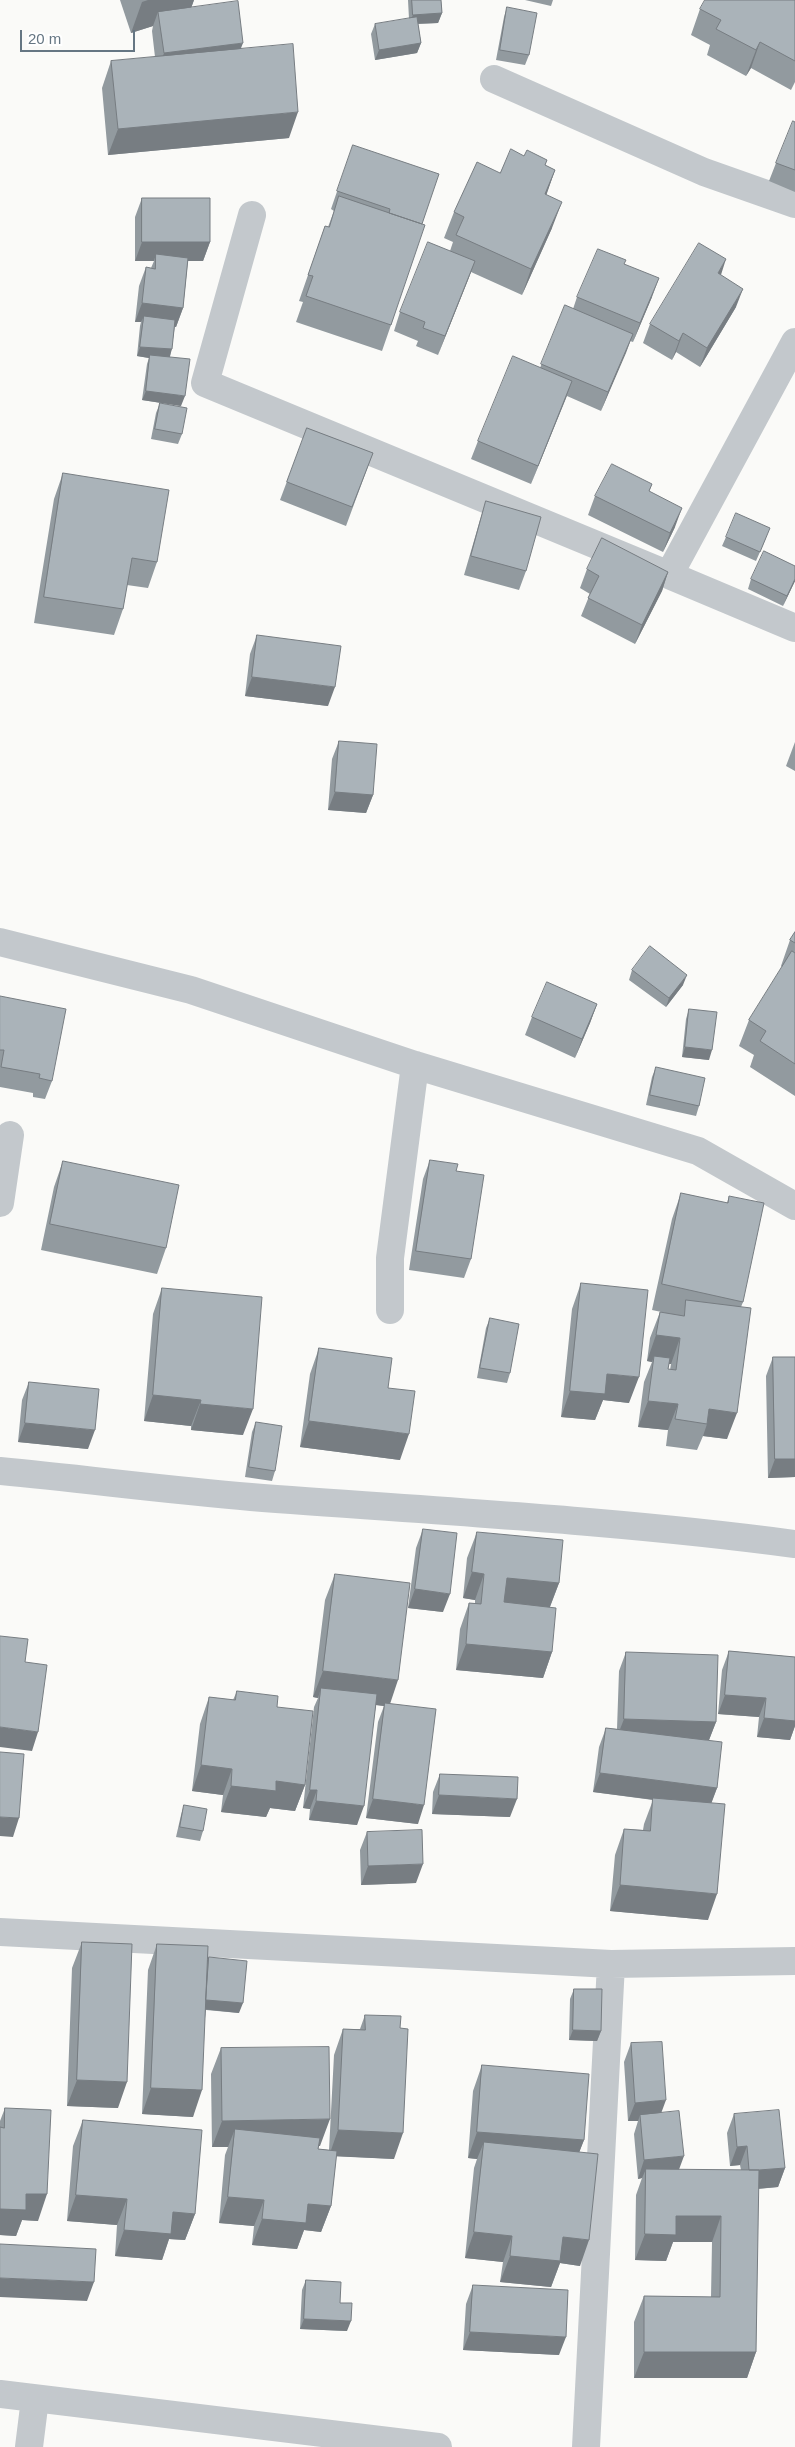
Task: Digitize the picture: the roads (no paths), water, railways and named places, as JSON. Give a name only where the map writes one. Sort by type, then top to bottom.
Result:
[{"type":"street","points":[[494,79],[704,172],[795,204]]},
{"type":"street","points":[[252,215],[205,383],[795,628]]},
{"type":"street","points":[[669,575],[795,342]]},
{"type":"street","points":[[0,942],[191,990],[415,1064],[698,1151],[795,1206]]},
{"type":"street","points":[[390,1310],[390,1258],[415,1064]]},
{"type":"street","points":[[0,1203],[10,1135]]},
{"type":"street","points":[[0,1471],[248,1496],[561,1520],[735,1536],[795,1544]]},
{"type":"street","points":[[0,1932],[611,1964],[795,1961]]},
{"type":"street","points":[[586,2447],[611,1964]]},
{"type":"street","points":[[0,2394],[438,2447]]},
{"type":"street","points":[[29,2447],[35,2399]]}]
